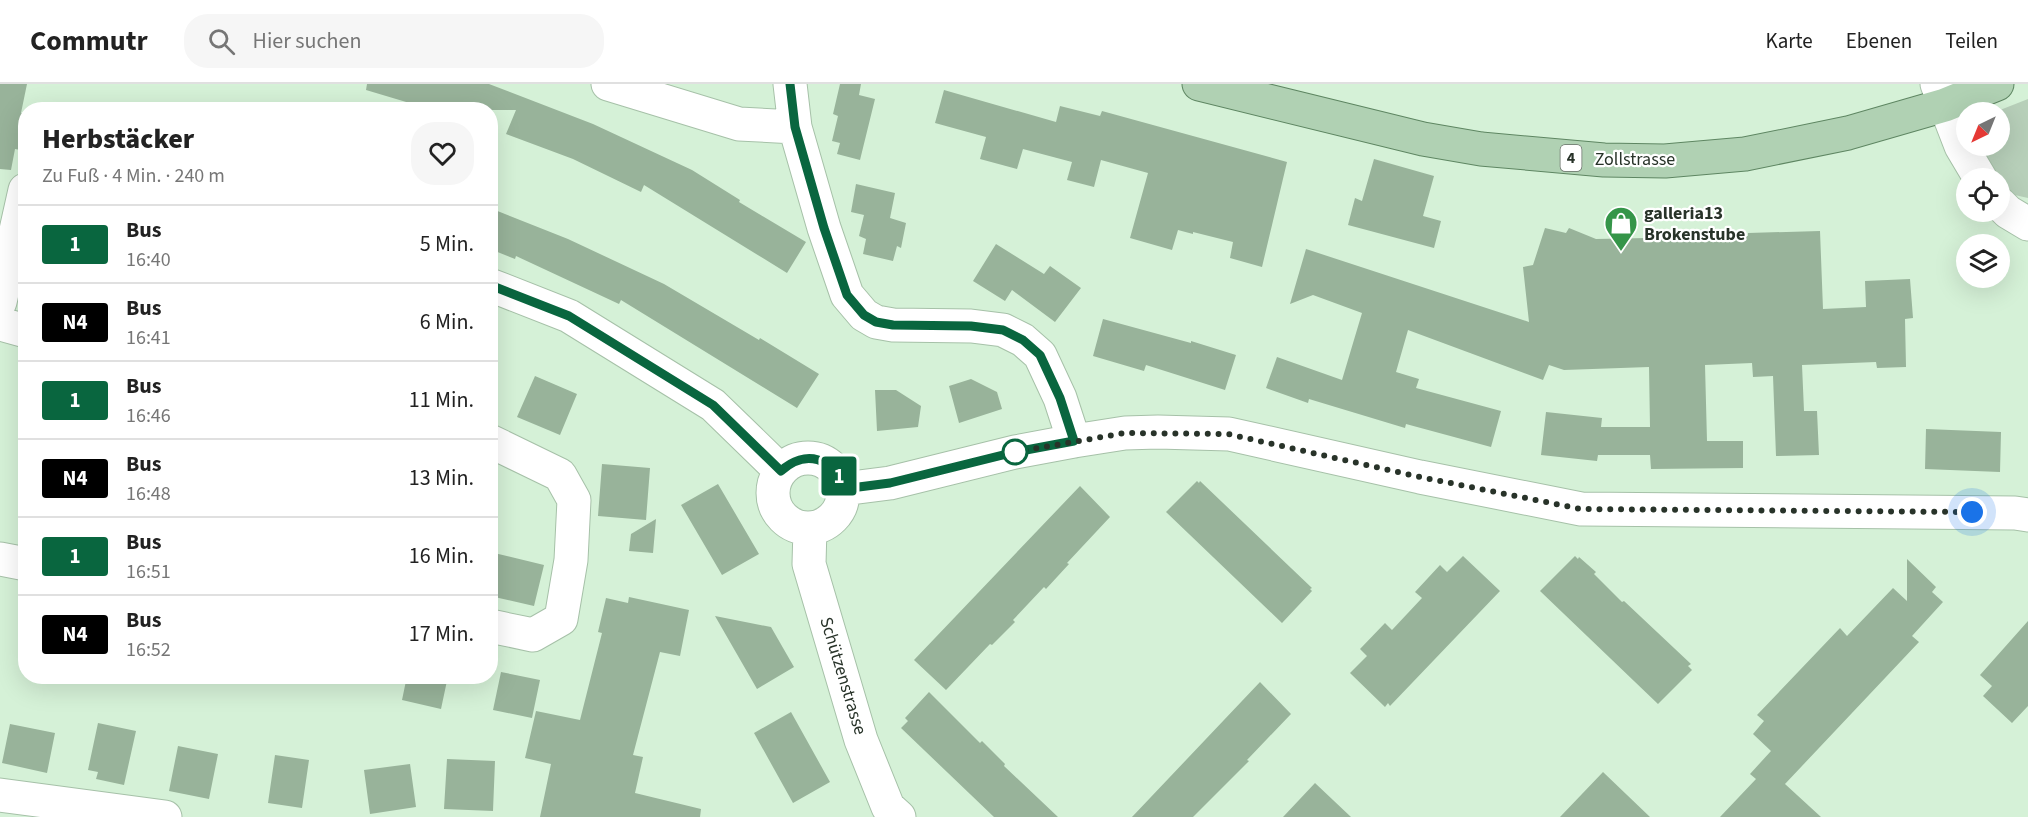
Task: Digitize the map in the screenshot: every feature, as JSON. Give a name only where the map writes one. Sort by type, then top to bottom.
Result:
[{"type":"main road","name":"Zollstrasse","points":[[1199,84],[1423,139],[1481,150],[1604,160],[1665,161],[1745,154],[1848,133],[1941,94],[1997,84]]},
{"type":"street","points":[[608,84],[739,124],[795,127]]},
{"type":"street","points":[[790,84],[795,127],[824,228],[847,295],[864,315],[876,322],[893,325],[971,326],[1003,330],[1023,340],[1040,355],[1060,398],[1074,441]]},
{"type":"street","points":[[1941,94],[1961,146],[1974,168]]},
{"type":"street","points":[[0,183],[18,188]]},
{"type":"street","points":[[2010,211],[2028,224]]},
{"type":"street","points":[[0,302],[18,221]]},
{"type":"street","points":[[498,288],[569,316],[713,405],[781,471]]},
{"type":"street","points":[[0,324],[18,329]]},
{"type":"street","points":[[843,489],[890,483],[1015,452],[1125,433],[1228,434],[1420,477],[1581,509],[1885,511],[2028,515]]},
{"type":"street","points":[[498,445],[560,475],[574,500],[571,560],[561,619],[533,635],[498,628]]},
{"type":"street","points":[[813,458],[825,462],[840,478],[843,489],[838,511],[831,520],[821,526],[799,527],[788,522],[774,503],[775,481],[781,471],[790,463],[801,459],[813,458]]},
{"type":"street","name":"Schützenstrasse","points":[[810,528],[809,564],[861,740],[889,814]]},
{"type":"street","points":[[0,559],[18,562]]},
{"type":"street","points":[[0,795],[165,817]]},
{"type":"green space","points":[[2028,99],[2028,198],[2010,194],[2010,168],[1992,168],[1985,156],[2010,156],[2010,106]]},
{"type":"building","points":[[0,84],[27,84],[23,102],[18,102],[18,150],[15,149],[11,170],[0,169]]},
{"type":"building","points":[[367,84],[489,84],[593,124],[692,170],[740,200],[739,202],[806,242],[787,273],[644,185],[641,192],[573,159],[506,134],[516,110],[498,110],[498,102],[406,102],[366,90]]},
{"type":"building","points":[[840,84],[861,84],[859,95],[875,99],[860,160],[837,154],[840,143],[832,141],[838,116],[833,114]]},
{"type":"building","points":[[944,90],[1056,122],[1060,106],[1100,116],[1102,111],[1287,162],[1262,267],[1230,258],[1233,242],[1193,232],[1193,234],[1178,230],[1172,250],[1130,238],[1148,173],[1101,160],[1094,187],[1067,180],[1072,162],[1023,149],[1017,169],[980,159],[986,137],[935,123]]},
{"type":"building","points":[[1374,159],[1434,176],[1423,216],[1441,221],[1434,248],[1348,225],[1355,198],[1362,201]]},
{"type":"building","points":[[856,184],[895,193],[890,218],[906,223],[901,248],[897,246],[893,261],[863,254],[866,239],[859,236],[864,215],[851,212]]},
{"type":"building","points":[[498,211],[568,239],[664,284],[819,374],[797,408],[621,300],[619,304],[516,256],[515,259],[498,252]]},
{"type":"building","points":[[1545,228],[1566,233],[1569,228],[1596,239],[1748,236],[1748,233],[1820,231],[1823,309],[1866,307],[1865,281],[1910,279],[1913,318],[1905,319],[1906,367],[1877,368],[1876,362],[1802,365],[1804,411],[1817,411],[1819,455],[1776,456],[1773,376],[1753,377],[1752,363],[1705,365],[1707,441],[1743,441],[1743,468],[1651,469],[1650,455],[1598,455],[1597,461],[1541,455],[1546,412],[1602,418],[1601,427],[1650,427],[1649,367],[1564,370],[1549,365],[1543,380],[1408,330],[1396,372],[1419,379],[1416,388],[1501,411],[1491,447],[1406,424],[1405,428],[1309,399],[1308,403],[1266,388],[1277,357],[1342,380],[1362,313],[1313,295],[1290,304],[1306,249],[1529,322],[1523,267],[1533,265]]},
{"type":"building","points":[[996,244],[1044,274],[1050,266],[1081,288],[1055,322],[1012,290],[1005,301],[973,281]]},
{"type":"building","points":[[1103,319],[1236,355],[1225,390],[1146,365],[1144,371],[1093,356]]},
{"type":"building","points":[[535,376],[577,394],[560,435],[517,417]]},
{"type":"building","points":[[971,379],[997,392],[1002,409],[959,423],[949,386]]},
{"type":"building","points":[[875,390],[896,390],[921,406],[918,427],[877,431]]},
{"type":"building","points":[[1926,429],[2001,432],[2000,472],[1925,469]]},
{"type":"building","points":[[602,464],[650,468],[646,520],[598,516]]},
{"type":"building","points":[[1197,481],[1199,483],[1200,481],[1312,588],[1310,589],[1312,591],[1282,623],[1166,512]]},
{"type":"building","points":[[718,484],[759,554],[722,575],[681,505]]},
{"type":"building","points":[[1080,486],[1110,517],[1046,589],[1044,587],[1013,620],[1015,622],[992,645],[990,644],[946,690],[914,660]]},
{"type":"building","points":[[656,519],[653,553],[629,551],[631,534]]},
{"type":"building","points":[[498,554],[544,565],[534,606],[498,598]]},
{"type":"building","points":[[1463,556],[1500,591],[1390,706],[1388,703],[1385,707],[1350,673],[1367,656],[1360,649],[1385,623],[1392,630],[1422,598],[1415,592],[1440,565],[1447,572]]},
{"type":"building","points":[[1575,556],[1596,572],[1594,574],[1622,602],[1624,601],[1691,664],[1688,666],[1692,670],[1658,704],[1540,591]]},
{"type":"building","points":[[1907,559],[1936,587],[1932,592],[1943,602],[1912,636],[1919,642],[1785,784],[1821,817],[1720,817],[1756,779],[1750,774],[1771,751],[1753,734],[1764,721],[1757,715],[1840,628],[1847,636],[1893,588],[1907,601]]},
{"type":"building","points":[[629,597],[689,610],[680,656],[660,652],[633,755],[643,757],[635,793],[701,809],[700,817],[540,817],[551,764],[525,758],[536,711],[580,720],[602,633],[598,632],[606,598],[628,603]]},
{"type":"building","points":[[715,616],[771,627],[794,667],[757,689]]},
{"type":"building","points":[[2028,621],[2028,706],[2012,723],[1983,696],[1992,686],[1980,675]]},
{"type":"building","points":[[501,672],[540,680],[532,718],[493,710]]},
{"type":"building","points":[[1260,682],[1291,714],[1247,760],[1249,761],[1193,817],[1132,817]]},
{"type":"building","points":[[405,684],[446,684],[441,709],[402,700]]},
{"type":"building","points":[[929,692],[1058,817],[994,817],[901,728],[908,721],[905,718]]},
{"type":"building","points":[[791,712],[830,782],[793,803],[754,733]]},
{"type":"building","points":[[98,723],[136,731],[124,785],[96,779],[98,772],[88,770]]},
{"type":"building","points":[[10,724],[55,733],[47,773],[2,763]]},
{"type":"building","points":[[178,746],[218,754],[209,799],[169,791]]},
{"type":"building","points":[[275,755],[309,760],[302,808],[268,803]]},
{"type":"building","points":[[447,759],[495,761],[493,811],[444,809]]},
{"type":"building","points":[[410,764],[416,807],[370,814],[364,770]]},
{"type":"building","points":[[1603,772],[1650,817],[1560,817]]},
{"type":"building","points":[[1315,783],[1351,817],[1283,817]]},
{"type":"bus line","name":"1","points":[[498,288],[569,316],[713,405],[781,471],[790,463],[813,458],[825,462],[834,469],[843,489],[890,483],[1015,452],[1074,441],[1060,398],[1040,355],[1023,340],[1003,330],[971,326],[893,325],[876,322],[864,315],[847,295],[824,228],[795,127],[790,84]]},
{"type":"place","name":"galleria13 Brokenstube","points":[[1621,252]]},
{"type":"route","points":[[1015,452],[1125,433],[1228,434],[1420,477],[1581,509],[1972,512]]}]
